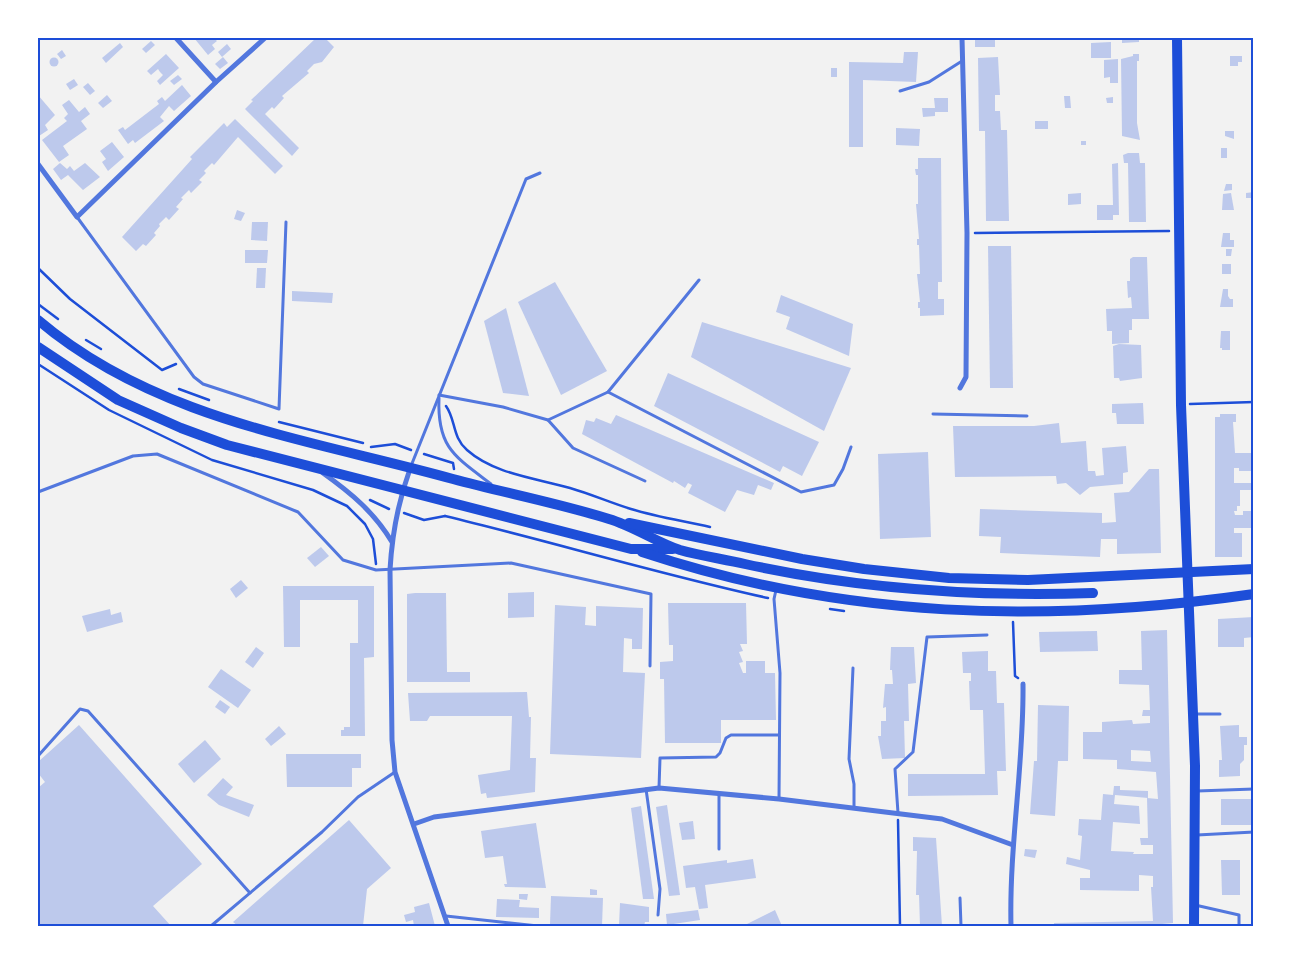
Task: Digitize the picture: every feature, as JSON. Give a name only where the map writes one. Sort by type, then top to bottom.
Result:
[{"type":"main road","points":[[1177,38],[1181,231],[1181,405],[1193,714],[1194,926]]},
{"type":"main road","points":[[38,320],[57,337],[96,363],[137,386],[190,408],[410,469],[611,520],[864,569],[949,578],[1056,580],[1187,571],[1230,572],[1254,569]]},
{"type":"main road","points":[[38,347],[118,400],[227,446],[631,549],[728,578],[902,607],[1013,613],[1147,607],[1254,594]]},
{"type":"main road","points":[[611,520],[679,550]]},
{"type":"main road","points":[[631,549],[679,550],[780,572],[868,586],[994,595],[1092,593]]},
{"type":"street","points":[[176,38],[216,82]]},
{"type":"street","points":[[38,164],[77,217],[216,82],[265,38]]},
{"type":"street","points":[[960,388],[966,377],[967,233],[962,38]]},
{"type":"street","points":[[410,469],[402,490],[392,542],[390,570],[392,740],[395,772],[448,926]]},
{"type":"street","points":[[318,470],[365,505],[381,524],[392,542]]},
{"type":"street","points":[[1011,926],[1010,879],[1022,758],[1023,684]]},
{"type":"street","points":[[414,824],[434,817],[646,788],[659,788],[779,799],[942,819],[1013,845]]},
{"type":"lane","points":[[900,91],[929,82],[962,61]]},
{"type":"lane","points":[[410,469],[526,179],[540,173]]},
{"type":"lane","points":[[77,217],[182,361],[203,384],[279,409],[286,222]]},
{"type":"lane","points":[[548,420],[608,392],[700,280]]},
{"type":"lane","points":[[608,392],[801,492],[834,485],[843,469],[851,447]]},
{"type":"lane","points":[[439,394],[503,407],[548,420],[573,448],[646,481]]},
{"type":"lane","points":[[439,394],[438,420],[441,436],[449,448],[473,471],[502,492]]},
{"type":"lane","points":[[933,414],[1027,416]]},
{"type":"lane","points":[[38,492],[133,456],[157,454],[298,512],[343,560],[376,570],[511,563],[651,594],[650,666]]},
{"type":"lane","points":[[776,587],[774,600],[780,673],[779,799]]},
{"type":"lane","points":[[898,814],[895,770],[912,752],[926,637],[987,635]]},
{"type":"lane","points":[[853,668],[850,759],[854,784],[854,808]]},
{"type":"lane","points":[[38,756],[80,709],[88,711],[250,893]]},
{"type":"lane","points":[[1193,714],[1220,714]]},
{"type":"lane","points":[[659,788],[660,758],[716,757],[720,753],[726,738],[731,735],[779,736]]},
{"type":"lane","points":[[211,926],[322,832],[358,797],[395,772]]},
{"type":"lane","points":[[646,788],[660,889],[658,916]]},
{"type":"lane","points":[[1194,791],[1254,789]]},
{"type":"lane","points":[[719,793],[719,849]]},
{"type":"lane","points":[[1194,835],[1254,832]]},
{"type":"lane","points":[[960,898],[961,926]]},
{"type":"lane","points":[[1193,904],[1239,915],[1239,926]]},
{"type":"lane","points":[[446,916],[538,926]]},
{"type":"path","points":[[967,233],[1181,231]]},
{"type":"path","points":[[38,268],[70,299],[162,370],[182,361]]},
{"type":"path","points":[[38,364],[109,410],[212,460],[313,490],[348,506],[366,524],[373,539],[376,570]]},
{"type":"path","points":[[439,394],[452,414],[452,425],[457,438],[466,449],[498,469],[570,488],[633,510],[716,529]]},
{"type":"path","points":[[1181,405],[1254,402]]},
{"type":"path","points":[[1013,613],[1015,676],[1023,684]]},
{"type":"path","points":[[898,814],[900,926]]},
{"type":"building","points":[[194,38],[214,38],[217,41],[212,45],[215,49],[208,55]]},
{"type":"building","points":[[316,38],[325,38],[334,47],[322,62],[314,64],[307,71],[309,73],[282,96],[284,98],[274,109],[272,107],[265,114],[299,148],[292,156],[245,109],[253,101],[251,100]]},
{"type":"building","points":[[975,38],[995,38],[995,47],[975,47]]},
{"type":"building","points":[[1122,38],[1139,38],[1139,42],[1122,43]]},
{"type":"building","points":[[151,41],[155,45],[146,53],[142,49]]},
{"type":"building","points":[[1111,42],[1111,58],[1091,58],[1091,43]]},
{"type":"building","points":[[120,43],[123,47],[106,63],[102,58]]},
{"type":"building","points":[[227,44],[231,49],[222,57],[218,52]]},
{"type":"building","points":[[62,50],[66,56],[61,59],[57,54]]},
{"type":"building","points":[[904,52],[918,52],[916,82],[863,80],[863,147],[849,147],[849,62],[903,63]]},
{"type":"building","points":[[166,54],[179,68],[160,85],[157,81],[163,75],[158,69],[151,75],[147,71]]},
{"type":"building","points":[[1133,54],[1139,54],[1139,61],[1137,61],[1137,123],[1140,140],[1122,136],[1121,59],[1133,56]]},
{"type":"building","points":[[1230,56],[1242,56],[1242,62],[1238,62],[1238,66],[1230,66]]},
{"type":"building","points":[[54,57],[59,62],[54,67],[49,62]]},
{"type":"building","points":[[223,57],[228,63],[220,69],[215,64]]},
{"type":"building","points":[[998,57],[1000,95],[995,95],[995,111],[1000,111],[1001,130],[1007,130],[1009,221],[986,221],[985,131],[979,131],[978,58]]},
{"type":"building","points":[[1118,59],[1118,83],[1110,83],[1110,77],[1104,78],[1104,60]]},
{"type":"building","points":[[831,68],[837,68],[837,77],[831,77]]},
{"type":"building","points":[[178,75],[182,79],[174,85],[170,81]]},
{"type":"building","points":[[74,79],[78,85],[70,90],[66,84]]},
{"type":"building","points":[[88,83],[95,91],[90,95],[83,87]]},
{"type":"building","points":[[182,85],[191,96],[174,111],[169,106],[160,117],[164,121],[135,143],[133,140],[128,144],[118,130],[123,127],[125,130],[159,104],[157,101],[162,97],[165,101]]},
{"type":"building","points":[[38,95],[55,115],[45,125],[48,130],[39,136]]},
{"type":"building","points":[[107,95],[112,101],[103,108],[98,103]]},
{"type":"building","points":[[1064,96],[1070,96],[1071,108],[1065,108]]},
{"type":"building","points":[[1113,97],[1113,103],[1107,103],[1106,98]]},
{"type":"building","points":[[934,98],[948,98],[948,112],[935,112],[935,116],[923,117],[922,108],[935,108]]},
{"type":"building","points":[[69,100],[79,112],[85,107],[90,114],[81,121],[87,129],[63,146],[69,155],[59,162],[42,140],[67,121],[64,118],[68,114],[62,105]]},
{"type":"building","points":[[235,119],[283,166],[275,174],[238,137],[214,165],[212,163],[204,171],[206,173],[199,180],[202,182],[191,193],[189,190],[181,198],[183,199],[176,207],[179,209],[169,220],[166,217],[159,224],[160,226],[154,233],[156,235],[146,246],[143,244],[136,251],[122,237],[192,159],[190,157],[224,123],[227,127]]},
{"type":"building","points":[[1035,121],[1048,121],[1048,129],[1035,129]]},
{"type":"building","points":[[896,128],[920,129],[919,146],[896,145]]},
{"type":"building","points":[[1225,131],[1234,131],[1234,139],[1225,136]]},
{"type":"building","points":[[1081,141],[1086,141],[1086,145],[1081,145]]},
{"type":"building","points":[[112,142],[124,157],[108,171],[102,162],[106,159],[100,151]]},
{"type":"building","points":[[1221,148],[1227,148],[1227,158],[1221,158]]},
{"type":"building","points":[[1139,153],[1140,163],[1145,163],[1146,222],[1129,222],[1128,163],[1124,163],[1123,155]]},
{"type":"building","points":[[918,158],[941,158],[942,282],[938,282],[938,299],[944,299],[944,315],[920,316],[920,308],[918,308],[918,302],[920,302],[917,274],[920,274],[916,204],[918,204],[918,175],[916,175],[915,169],[918,169]]},
{"type":"building","points":[[60,163],[67,169],[70,166],[74,171],[85,163],[100,177],[83,190],[68,175],[61,180],[53,169]]},
{"type":"building","points":[[1118,163],[1119,215],[1113,215],[1113,220],[1097,220],[1097,205],[1113,205],[1112,164]]},
{"type":"building","points":[[1226,184],[1232,184],[1232,190],[1224,191]]},
{"type":"building","points":[[1254,192],[1254,198],[1246,198],[1246,193]]},
{"type":"building","points":[[1081,193],[1081,204],[1068,205],[1068,194]]},
{"type":"building","points":[[1231,193],[1234,210],[1222,210],[1223,194]]},
{"type":"building","points":[[237,210],[245,213],[241,221],[234,219]]},
{"type":"building","points":[[252,222],[268,222],[267,241],[251,240]]},
{"type":"building","points":[[1223,233],[1230,233],[1230,240],[1234,240],[1234,247],[1221,247]]},
{"type":"building","points":[[988,246],[1011,246],[1013,388],[990,388]]},
{"type":"building","points":[[1226,249],[1232,249],[1231,256],[1226,256]]},
{"type":"building","points":[[245,250],[268,250],[267,263],[245,263]]},
{"type":"building","points":[[1133,257],[1147,257],[1149,319],[1132,319],[1132,330],[1129,330],[1129,343],[1112,344],[1112,331],[1107,331],[1106,309],[1132,308],[1131,297],[1128,298],[1127,281],[1130,281],[1130,259]]},
{"type":"building","points":[[1222,264],[1231,264],[1231,274],[1222,274]]},
{"type":"building","points":[[257,268],[266,268],[265,288],[256,288]]},
{"type":"building","points":[[555,282],[607,371],[561,395],[518,302]]},
{"type":"building","points":[[1223,289],[1228,289],[1228,296],[1230,299],[1233,299],[1233,307],[1220,307]]},
{"type":"building","points":[[292,291],[333,293],[332,303],[292,301]]},
{"type":"building","points":[[781,295],[853,324],[849,356],[786,329],[790,317],[776,312]]},
{"type":"building","points":[[506,308],[529,396],[503,393],[484,321]]},
{"type":"building","points":[[702,322],[851,368],[824,431],[691,357]]},
{"type":"building","points":[[1221,331],[1230,331],[1230,350],[1222,350],[1220,348]]},
{"type":"building","points":[[1119,344],[1141,345],[1142,378],[1120,381],[1119,378],[1114,378],[1113,346]]},
{"type":"building","points":[[668,373],[819,442],[802,476],[783,466],[780,472],[654,406]]},
{"type":"building","points":[[1143,403],[1144,424],[1117,424],[1116,413],[1112,413],[1112,404]]},
{"type":"building","points":[[1220,414],[1236,414],[1236,422],[1233,422],[1235,453],[1254,453],[1254,471],[1239,471],[1239,468],[1234,468],[1234,483],[1254,483],[1254,490],[1240,490],[1240,506],[1237,506],[1237,511],[1234,511],[1235,515],[1243,515],[1243,511],[1254,511],[1254,528],[1234,528],[1234,533],[1242,533],[1242,557],[1215,557],[1215,417],[1220,417]]},
{"type":"building","points":[[616,415],[774,483],[771,490],[758,485],[754,495],[737,490],[725,512],[688,493],[692,485],[688,483],[685,488],[674,481],[673,483],[582,434],[586,420],[594,422],[596,418],[611,424]]},
{"type":"building","points":[[1059,423],[1061,443],[1086,441],[1088,471],[1095,471],[1096,476],[1104,475],[1102,448],[1126,446],[1128,472],[1123,473],[1123,484],[1090,487],[1080,495],[1066,483],[1057,484],[1056,476],[955,477],[953,426],[1034,426]]},
{"type":"building","points":[[928,452],[931,537],[880,539],[878,454]]},
{"type":"building","points":[[1149,469],[1159,469],[1161,553],[1117,554],[1117,539],[1101,539],[1100,557],[1000,553],[1001,537],[979,536],[980,509],[1102,513],[1102,523],[1116,522],[1114,493],[1129,492]]},
{"type":"building","points":[[321,547],[329,556],[315,567],[307,558]]},
{"type":"building","points":[[241,580],[248,588],[236,598],[230,589]]},
{"type":"building","points":[[283,586],[374,586],[374,657],[364,658],[365,736],[341,736],[341,730],[344,730],[344,727],[350,727],[350,643],[358,643],[358,600],[300,600],[300,647],[284,647]]},
{"type":"building","points":[[534,592],[534,617],[508,618],[508,593]]},
{"type":"building","points":[[446,593],[447,672],[470,672],[470,682],[407,682],[407,594]]},
{"type":"building","points":[[668,603],[746,603],[747,644],[740,644],[743,651],[739,652],[743,662],[739,663],[743,673],[746,673],[746,661],[765,661],[765,673],[775,673],[776,720],[721,720],[721,743],[665,743],[664,679],[660,679],[660,662],[673,661],[673,645],[669,645]]},
{"type":"building","points":[[555,605],[586,607],[585,625],[596,626],[596,606],[643,608],[642,649],[632,649],[632,639],[624,638],[623,672],[645,673],[641,758],[550,754]]},
{"type":"building","points":[[110,609],[111,615],[121,612],[123,622],[87,632],[82,616]]},
{"type":"building","points":[[1254,617],[1254,637],[1244,638],[1244,647],[1218,647],[1218,619]]},
{"type":"building","points":[[1167,630],[1173,923],[1140,926],[1054,926],[1054,923],[1153,921],[1151,887],[1153,887],[1153,876],[1139,875],[1139,891],[1080,890],[1080,878],[1090,878],[1090,870],[1066,864],[1067,857],[1080,860],[1082,836],[1078,835],[1079,819],[1101,820],[1103,794],[1113,795],[1114,786],[1120,786],[1120,790],[1148,791],[1148,798],[1115,795],[1114,804],[1139,806],[1140,824],[1113,822],[1111,851],[1153,854],[1153,845],[1141,845],[1140,838],[1148,838],[1147,798],[1158,799],[1156,772],[1117,769],[1117,760],[1083,759],[1083,732],[1102,732],[1102,722],[1132,720],[1133,724],[1150,723],[1150,716],[1142,716],[1143,710],[1150,710],[1149,685],[1119,684],[1119,670],[1142,670],[1141,631]],"holes":[[[1131,750],[1150,751],[1151,762],[1131,761]]]},
{"type":"building","points":[[1097,631],[1098,651],[1040,652],[1039,632]]},
{"type":"building","points":[[256,647],[264,653],[253,668],[245,662]]},
{"type":"building","points":[[891,647],[914,647],[916,683],[908,684],[909,721],[904,721],[905,758],[882,759],[878,736],[881,736],[881,721],[886,721],[886,707],[883,708],[885,684],[893,684],[892,670],[890,670]]},
{"type":"building","points":[[988,651],[988,671],[996,671],[997,703],[1004,703],[1006,771],[997,771],[998,795],[908,796],[908,774],[985,774],[983,710],[970,710],[969,681],[971,681],[971,673],[963,673],[962,652]]},
{"type":"building","points":[[221,669],[251,690],[238,708],[208,687]]},
{"type":"building","points":[[527,692],[529,717],[531,717],[530,758],[536,758],[535,792],[487,798],[486,793],[481,794],[478,775],[510,770],[512,716],[430,716],[427,721],[410,721],[408,693]]},
{"type":"building","points":[[220,700],[230,707],[225,714],[215,707]]},
{"type":"building","points":[[1038,705],[1069,706],[1068,761],[1058,761],[1055,816],[1030,814],[1034,761],[1037,761]]},
{"type":"building","points":[[79,725],[202,864],[153,906],[171,926],[38,926],[38,788],[45,782],[38,773],[38,762]]},
{"type":"building","points":[[1239,725],[1239,737],[1247,737],[1247,745],[1244,745],[1244,760],[1240,764],[1240,776],[1219,777],[1219,760],[1222,760],[1220,726]]},
{"type":"building","points":[[279,726],[286,734],[271,746],[265,739]]},
{"type":"building","points":[[205,740],[221,759],[194,783],[178,764]]},
{"type":"building","points":[[286,754],[361,754],[361,768],[352,768],[352,787],[287,787]]},
{"type":"building","points":[[223,778],[233,787],[226,795],[254,805],[249,817],[219,805],[207,795]]},
{"type":"building","points":[[1221,799],[1254,799],[1254,825],[1221,825]]},
{"type":"building","points":[[667,805],[680,895],[669,896],[656,807]]},
{"type":"building","points":[[641,806],[654,899],[643,899],[631,808]]},
{"type":"building","points":[[349,820],[391,868],[367,889],[363,926],[238,926],[233,922]]},
{"type":"building","points":[[693,821],[695,839],[682,840],[679,823]]},
{"type":"building","points":[[536,823],[546,888],[505,887],[504,884],[507,884],[503,856],[485,858],[481,831]]},
{"type":"building","points":[[913,837],[936,838],[942,926],[920,926],[919,895],[916,895],[917,851],[913,851]]},
{"type":"building","points":[[1025,849],[1037,850],[1035,858],[1024,856]]},
{"type":"building","points":[[753,859],[756,878],[705,885],[708,908],[699,909],[695,887],[686,888],[683,866],[727,860],[727,863]]},
{"type":"building","points":[[1221,860],[1240,860],[1240,895],[1222,895]]},
{"type":"building","points":[[590,889],[597,890],[597,895],[590,895]]},
{"type":"building","points":[[519,894],[528,894],[527,900],[519,899]]},
{"type":"building","points":[[551,896],[603,898],[602,926],[550,924]]},
{"type":"building","points":[[497,899],[520,900],[519,907],[539,908],[539,918],[496,917]]},
{"type":"building","points":[[429,903],[435,926],[414,926],[413,920],[406,922],[404,915],[415,912],[414,907]]},
{"type":"building","points":[[620,903],[649,907],[649,922],[645,922],[644,926],[619,926]]},
{"type":"building","points":[[698,910],[700,920],[667,925],[666,914]]},
{"type":"building","points":[[775,910],[782,926],[741,926],[747,924]]}]
